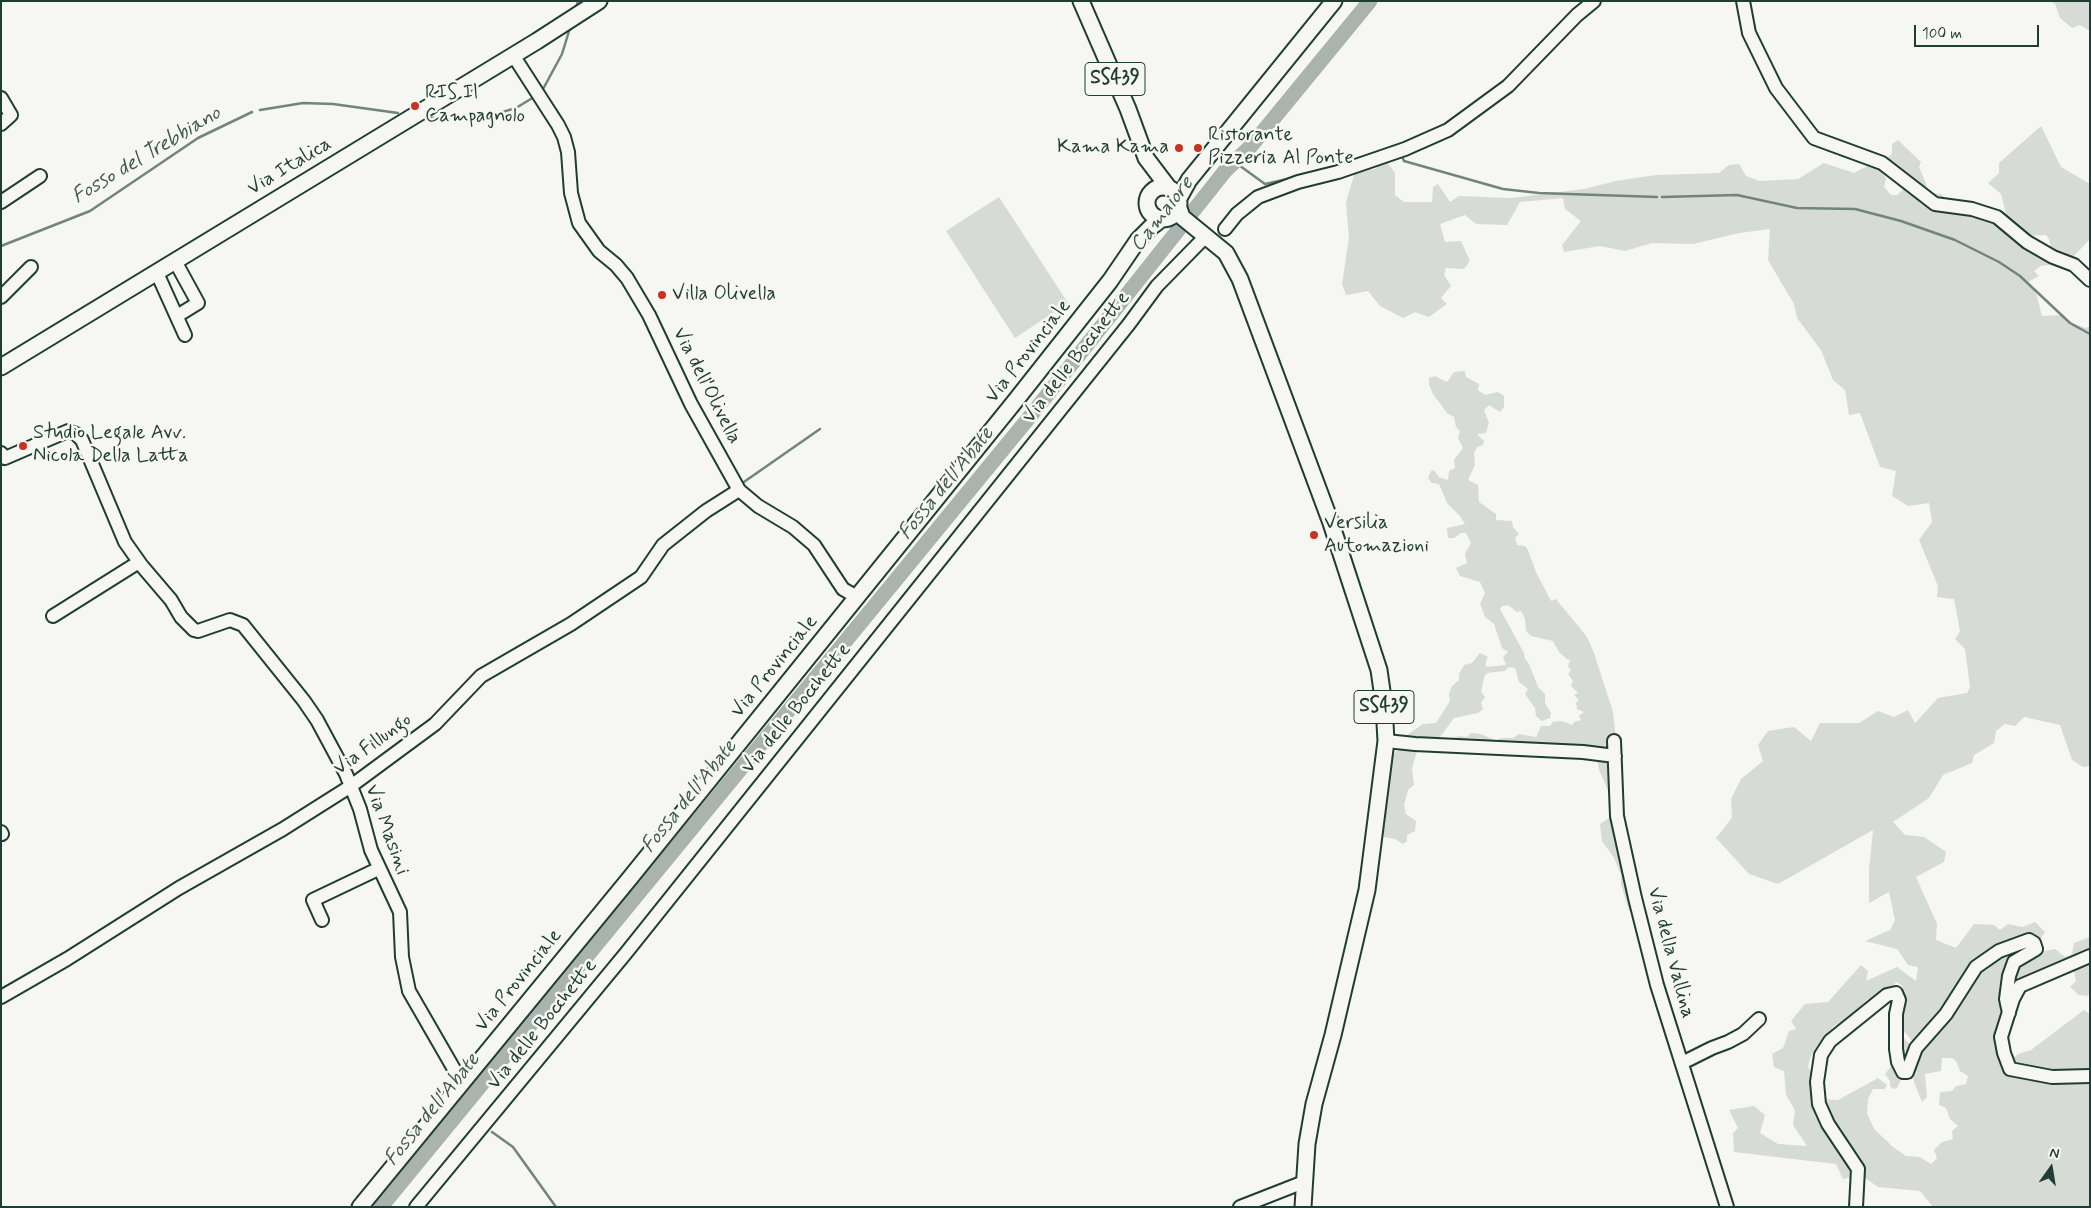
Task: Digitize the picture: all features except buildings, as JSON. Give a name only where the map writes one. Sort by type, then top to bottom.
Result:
[{"type":"main road","name":"Via Italica","points":[[1,367],[599,1]]},
{"type":"main road","name":"SS439","points":[[1081,1],[1128,109],[1146,158],[1173,205],[1226,253],[1236,269],[1331,522],[1379,670],[1384,705],[1386,741],[1367,890],[1333,1034],[1314,1104],[1306,1144],[1303,1207]]},
{"type":"main road","name":"Via Provinciale","points":[[1138,240],[1173,205],[1189,180],[1334,1]]},
{"type":"main road","name":"Via Provinciale","points":[[360,1207],[857,597],[1114,276],[1138,240],[1145,224],[1148,200],[1146,158]]},
{"type":"main road","points":[[1155,189],[1173,205],[1154,216],[1148,200],[1155,189]]},
{"type":"street","name":"Via delle Bocchette","points":[[416,1207],[632,946],[1129,324],[1157,286],[1208,238],[1225,229],[1237,214],[1258,197],[1405,149],[1448,130],[1508,86],[1577,15],[1594,1]]},
{"type":"street","points":[[1743,1],[1749,34],[1776,88],[1814,138],[1882,163],[1935,204],[1972,209],[1997,217],[2027,242],[2074,265],[2090,280]]},
{"type":"street","name":"Via dell'Olivella","points":[[513,55],[558,125],[564,138],[568,152],[571,194],[579,223],[599,251],[628,278],[649,315],[691,404],[739,490],[758,506],[793,527],[814,545],[843,589],[857,597]]},
{"type":"street","points":[[1,98],[10,115],[1,124]]},
{"type":"street","points":[[1,202],[40,176]]},
{"type":"street","points":[[175,261],[198,303],[177,316]]},
{"type":"street","points":[[1,297],[31,267]]},
{"type":"street","points":[[157,273],[185,335]]},
{"type":"street","name":"Via Masini","points":[[1,453],[4,458],[68,431],[76,434],[82,440],[125,542],[194,630],[205,630],[230,620],[243,625],[317,720],[351,786],[378,868],[400,912],[402,957],[409,991],[462,1083]]},
{"type":"street","name":"Via Fillungo","points":[[1,997],[67,959],[179,888],[283,829],[351,786],[435,724],[481,676],[571,624],[641,577],[663,545],[706,511],[739,490]]},
{"type":"street","points":[[54,616],[139,562]]},
{"type":"street","points":[[1386,741],[1583,752],[1615,756]]},
{"type":"street","name":"Via della Vallina","points":[[1614,741],[1619,825],[1658,985],[1727,1207]]},
{"type":"street","points":[[322,920],[313,900],[378,868]]},
{"type":"street","points":[[1856,1207],[1858,1170],[1828,1124],[1819,1104],[1817,1082],[1821,1055],[1830,1041],[1887,996],[1896,993],[1899,1000],[1896,1014],[1896,1049],[1898,1062],[1903,1072],[1907,1072],[1916,1048],[1946,1014],[1976,968],[1999,951],[2029,940],[2034,943],[2036,949],[2014,962],[2009,976],[2006,999],[2009,1013]]},
{"type":"street","points":[[2090,956],[2020,986],[2001,1037],[2010,1069],[2052,1077],[2090,1076]]},
{"type":"street","points":[[1682,1063],[1743,1034],[1759,1019]]},
{"type":"street","points":[[1240,1207],[1304,1182]]},
{"type":"shaded area","points":[[2050,1],[2090,1],[2090,31],[2080,25],[2072,28],[2060,18],[2055,4]]},
{"type":"shaded area","points":[[2041,126],[2061,167],[2090,184],[2090,239],[2070,260],[2051,250],[2049,239],[2046,235],[2027,236],[2018,230],[2006,214],[2001,194],[1988,183],[1999,173],[1999,163]]},
{"type":"shaded area","points":[[1898,140],[1921,162],[1919,167],[1927,186],[1925,188],[1913,189],[1888,164],[1888,157],[1892,154],[1892,144]]},
{"type":"shaded area","points":[[1380,162],[1387,162],[1395,173],[1395,195],[1404,202],[1432,202],[1433,187],[1438,184],[1450,202],[1459,196],[1511,198],[1584,189],[1616,181],[1656,175],[1719,173],[1729,165],[1739,164],[1746,176],[1760,181],[1798,179],[1824,163],[1854,173],[1867,166],[1879,169],[1886,178],[1884,187],[1891,195],[1897,195],[1905,188],[1923,200],[1930,193],[1941,194],[1958,212],[2000,222],[2032,254],[2053,259],[2054,264],[2041,266],[2034,271],[2039,276],[2026,283],[2035,289],[2042,316],[2063,315],[2066,321],[2086,328],[2090,326],[2090,766],[2083,767],[2072,760],[2060,725],[2024,717],[2015,726],[2005,724],[1996,731],[1994,743],[1974,755],[1972,763],[1943,775],[1929,798],[1893,822],[1905,835],[1924,837],[1946,852],[1944,862],[1916,877],[1937,924],[1936,940],[1956,948],[1974,924],[1994,925],[2000,930],[2008,924],[2023,927],[2035,922],[2045,932],[2038,943],[2041,952],[2055,949],[2065,957],[2072,954],[2074,943],[2090,937],[2090,993],[2087,996],[2079,995],[2070,987],[2076,981],[2074,972],[2079,967],[2075,960],[2003,1004],[2010,1060],[2018,1054],[2031,1050],[2084,1010],[2090,1014],[2090,1207],[1933,1207],[1920,1191],[1878,1187],[1861,1175],[1843,1179],[1836,1164],[1734,1152],[1733,1133],[1738,1128],[1729,1110],[1754,1106],[1765,1115],[1760,1133],[1778,1144],[1807,1146],[1793,1125],[1795,1110],[1786,1095],[1784,1071],[1774,1067],[1772,1054],[1783,1048],[1789,1031],[1796,1029],[1791,1021],[1805,1004],[1828,1002],[1861,965],[1868,971],[1866,981],[1897,967],[1916,981],[1918,967],[1908,965],[1897,949],[1865,941],[1890,930],[1895,920],[1889,892],[1869,903],[1869,869],[1873,830],[1778,884],[1749,874],[1716,838],[1732,818],[1731,799],[1741,779],[1763,761],[1758,745],[1768,731],[1794,727],[1811,741],[1820,723],[1859,723],[1878,711],[1894,717],[1908,710],[1915,723],[1938,698],[1967,693],[1970,687],[1965,649],[1955,639],[1960,631],[1954,599],[1937,597],[1938,586],[1919,540],[1932,522],[1929,503],[1908,506],[1892,496],[1896,471],[1880,467],[1860,413],[1849,415],[1845,390],[1833,380],[1821,350],[1797,318],[1794,304],[1768,260],[1770,229],[1739,233],[1693,244],[1652,243],[1625,251],[1600,246],[1564,252],[1562,245],[1581,221],[1565,209],[1563,198],[1520,202],[1507,225],[1476,224],[1465,215],[1440,224],[1445,242],[1461,241],[1470,261],[1464,269],[1446,268],[1444,275],[1451,286],[1441,298],[1447,304],[1429,317],[1415,312],[1403,318],[1380,306],[1368,291],[1346,295],[1342,284],[1349,238],[1346,202],[1355,172],[1376,169]],"holes":[[[1896,982],[1902,986],[1901,1028],[1914,1043],[1911,1046],[1902,1036],[1898,1036],[1896,1060],[1885,1074],[1890,1081],[1890,1086],[1893,1089],[1897,1088],[1901,1080],[1899,1073],[1912,1067],[1914,1082],[1922,1102],[1927,1097],[1925,1074],[1941,1071],[1942,1058],[1952,1058],[1956,1061],[1960,1071],[1968,1076],[1966,1084],[1956,1086],[1952,1091],[1940,1092],[1939,1105],[1946,1108],[1950,1119],[1958,1126],[1952,1131],[1953,1139],[1942,1142],[1934,1150],[1937,1158],[1931,1164],[1920,1157],[1906,1156],[1893,1147],[1874,1129],[1867,1113],[1868,1099],[1873,1089],[1885,1089],[1887,1085],[1878,1078],[1838,1100],[1814,1099],[1812,1073],[1808,1067],[1810,1058],[1818,1044],[1834,1026],[1839,1023],[1843,1024],[1868,999],[1871,1003],[1890,991]]]},
{"type":"shaded area","points":[[999,197],[1068,303],[1015,338],[946,231]]},
{"type":"shaded area","points":[[1465,371],[1466,377],[1479,384],[1478,390],[1485,395],[1498,392],[1504,396],[1504,407],[1500,412],[1489,405],[1484,410],[1489,423],[1486,433],[1477,434],[1484,441],[1483,445],[1477,447],[1474,453],[1475,465],[1468,480],[1478,485],[1479,502],[1496,514],[1496,520],[1512,521],[1513,527],[1519,534],[1515,538],[1517,545],[1525,546],[1528,550],[1536,572],[1551,601],[1556,599],[1587,637],[1594,653],[1613,712],[1617,749],[1618,817],[1633,910],[1629,911],[1621,884],[1621,875],[1614,858],[1602,841],[1600,824],[1609,818],[1611,808],[1610,795],[1599,770],[1597,759],[1420,749],[1416,754],[1412,769],[1414,785],[1408,790],[1404,805],[1406,814],[1416,821],[1415,831],[1407,835],[1407,841],[1403,844],[1395,839],[1383,837],[1380,831],[1386,824],[1382,813],[1384,789],[1389,785],[1386,781],[1386,769],[1390,768],[1391,757],[1396,751],[1405,750],[1404,737],[1423,724],[1436,723],[1450,701],[1449,694],[1452,686],[1459,680],[1459,674],[1464,665],[1472,663],[1480,653],[1488,657],[1485,664],[1487,667],[1506,665],[1503,657],[1508,652],[1502,648],[1494,624],[1485,617],[1480,604],[1485,593],[1480,582],[1460,576],[1456,568],[1467,563],[1465,554],[1471,543],[1466,533],[1461,533],[1454,538],[1448,538],[1447,528],[1465,524],[1447,503],[1439,484],[1432,483],[1428,478],[1431,471],[1434,470],[1439,477],[1448,480],[1449,471],[1455,468],[1454,460],[1463,448],[1458,438],[1460,431],[1456,427],[1454,417],[1447,413],[1433,394],[1429,385],[1429,378],[1435,376],[1447,382],[1454,372]],"holes":[[[1508,605],[1517,612],[1521,611],[1525,619],[1526,631],[1531,636],[1553,641],[1559,652],[1568,660],[1570,659],[1568,667],[1571,670],[1568,674],[1573,681],[1571,686],[1578,693],[1574,695],[1579,701],[1576,702],[1577,709],[1584,712],[1579,716],[1581,720],[1574,722],[1572,725],[1562,721],[1553,722],[1550,726],[1541,726],[1536,737],[1519,734],[1513,738],[1500,738],[1497,741],[1481,734],[1471,733],[1467,737],[1460,736],[1437,741],[1454,718],[1478,713],[1483,709],[1481,703],[1485,697],[1481,692],[1484,677],[1487,673],[1505,671],[1509,667],[1515,668],[1519,682],[1528,689],[1525,694],[1535,708],[1536,716],[1542,721],[1550,718],[1551,713],[1545,703],[1545,694],[1538,687],[1524,653],[1500,609],[1502,606]]]},
{"type":"waterway","name":"Fosso del Trebbiano","points":[[576,8],[578,1]]},
{"type":"waterway","name":"Fossa dell'Abate","points":[[381,1207],[1032,414],[1225,171],[1251,146],[1370,1]]},
{"type":"waterway","name":"Fosso del Trebbiano","points":[[542,91],[562,54],[570,28]]},
{"type":"waterway","name":"Fosso del Trebbiano","points":[[427,118],[483,118],[516,108],[534,97]]},
{"type":"waterway","name":"Fosso del Trebbiano","points":[[260,110],[303,103],[333,104],[398,113]]},
{"type":"waterway","name":"Fosso del Trebbiano","points":[[1,246],[90,211],[198,138],[252,112]]},
{"type":"waterway","points":[[1401,154],[1404,161],[1503,189],[1539,193],[1657,197]]},
{"type":"waterway","points":[[1236,163],[1265,184],[1292,178]]},
{"type":"waterway","points":[[1662,197],[1737,195],[1797,208],[1855,209],[1901,221],[1955,240],[1999,262],[2020,276],[2070,323],[2090,334]]},
{"type":"waterway","points":[[741,484],[820,429]]},
{"type":"waterway","points":[[492,1132],[513,1147],[556,1207]]},
{"type":"place","name":"RIS Il Campagnolo","points":[[415,106]]},
{"type":"place","name":"Kama Kama","points":[[1179,148]]},
{"type":"place","name":"Ristorante Pizzeria Al Ponte","points":[[1198,148]]},
{"type":"place","name":"Villa Olivella","points":[[662,295]]},
{"type":"place","name":"Studio Legale Avv. Nicola Della Latta","points":[[23,446]]},
{"type":"place","name":"Versilia Automazioni","points":[[1314,535]]},
{"type":"water label","name":"Camaiore","points":[[1163,215]]}]
